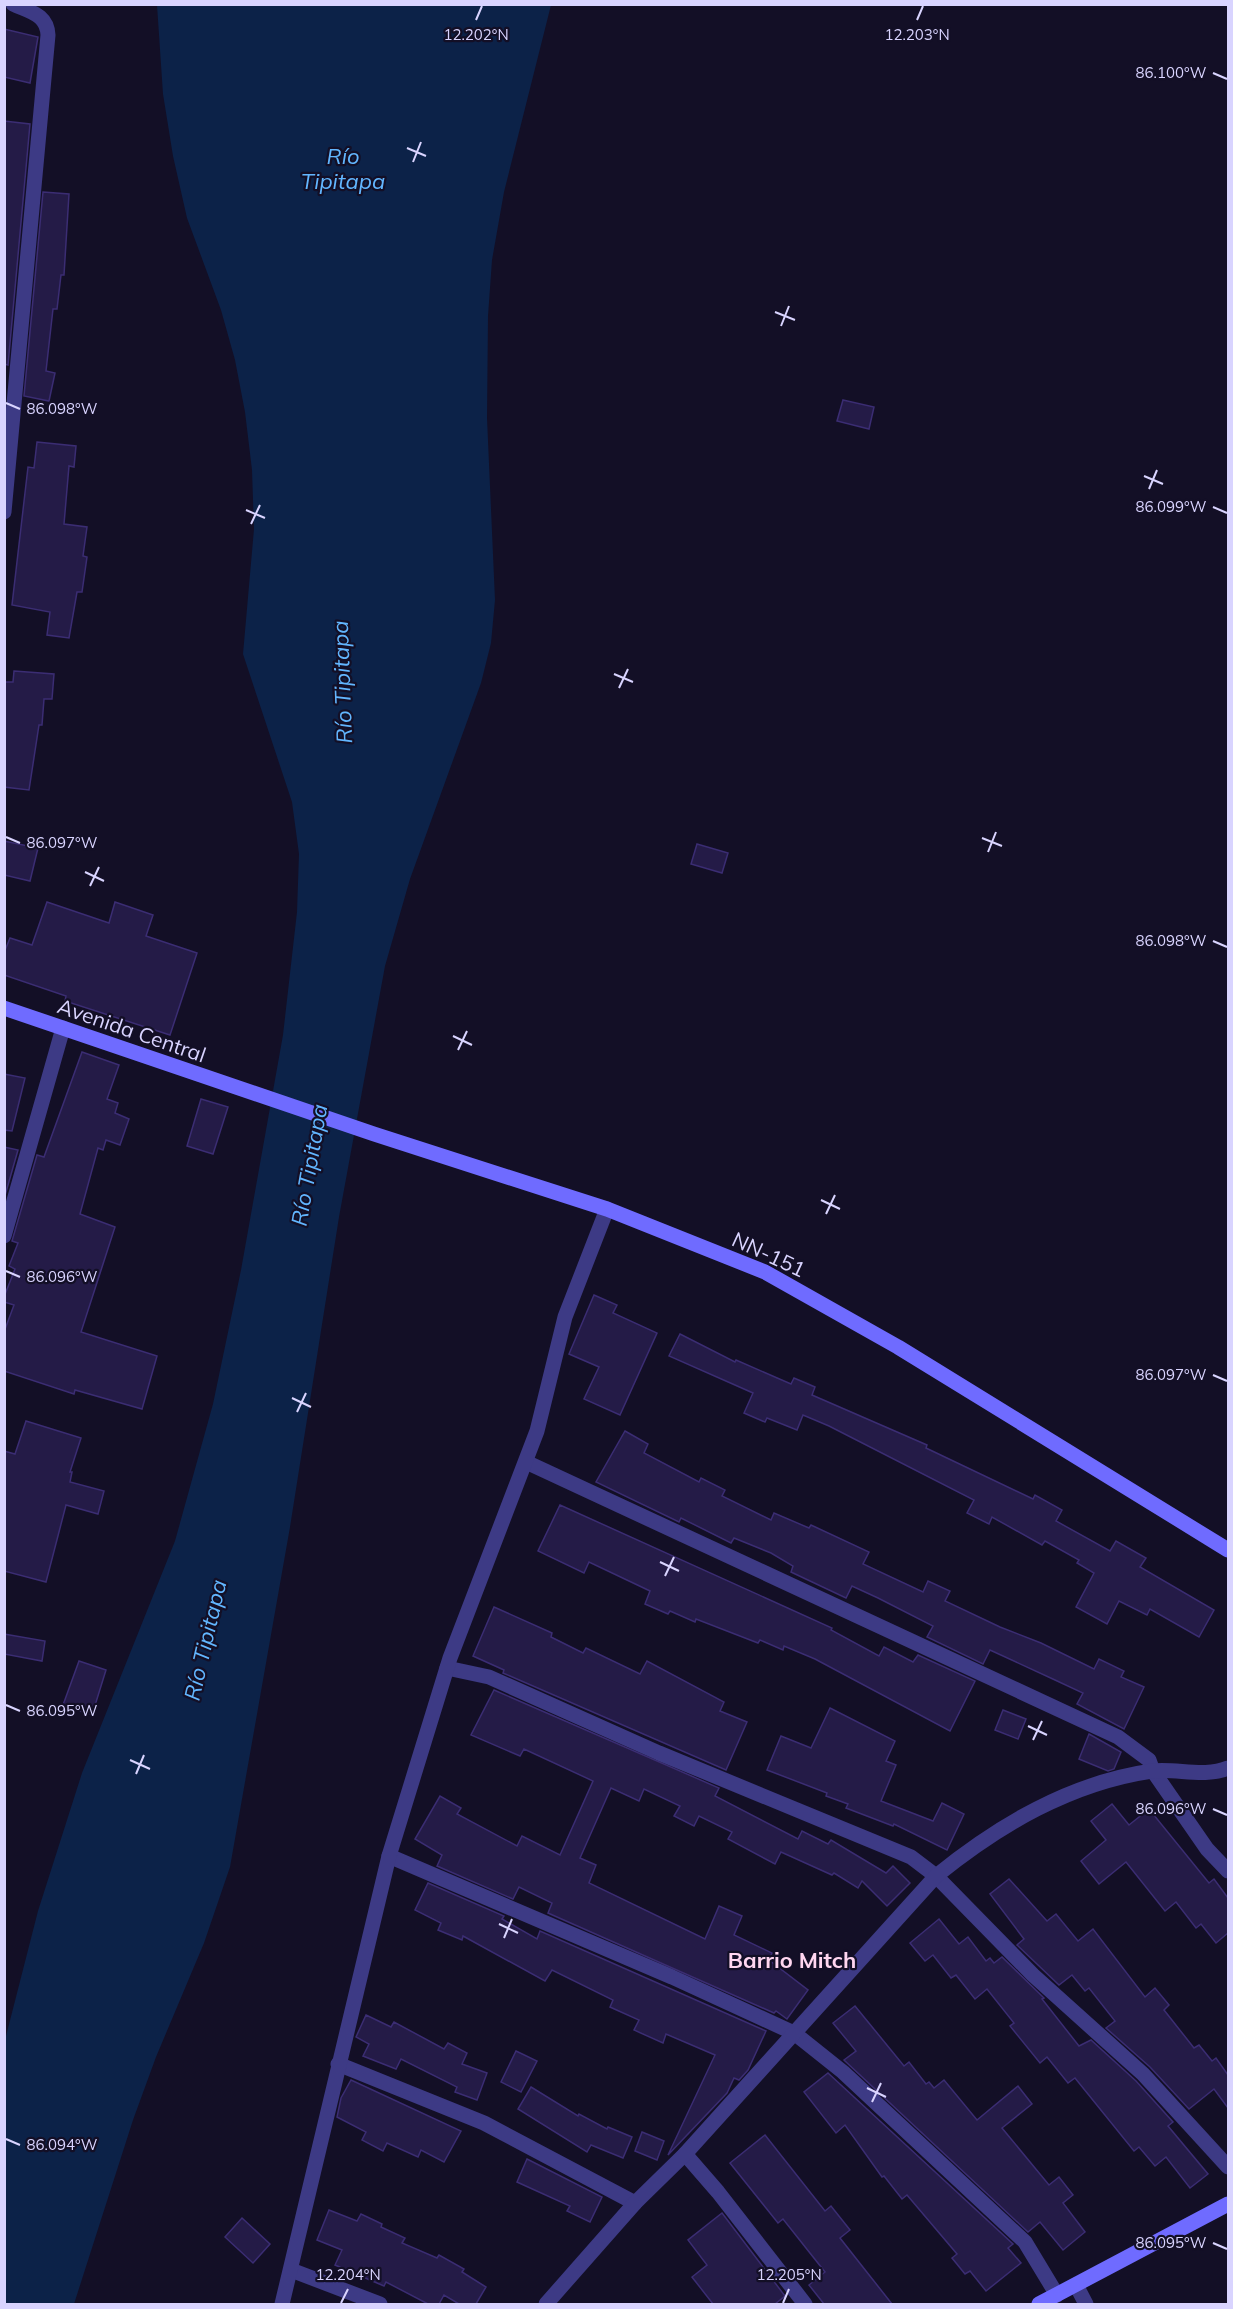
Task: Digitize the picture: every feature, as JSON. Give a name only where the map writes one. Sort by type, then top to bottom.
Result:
[{"type":"street","points":[[4,512],[48,35],[48,25],[43,18],[13,4]]},
{"type":"street","name":"Avenida Central","points":[[4,1008],[246,1091]]},
{"type":"street","points":[[4,1236],[63,1028]]},
{"type":"street","name":"NN-151","points":[[246,1091],[607,1209],[765,1272],[898,1347],[1228,1551]]},
{"type":"street","points":[[282,2304],[389,1856],[447,1668],[537,1431],[565,1317],[607,1209]]},
{"type":"street","points":[[526,1462],[1118,1737],[1149,1760],[1153,1771],[1207,1849],[1228,1871]]},
{"type":"street","points":[[447,1668],[489,1677],[659,1753],[911,1857],[936,1876],[1033,1975],[1143,2074],[1228,2167]]},
{"type":"street","points":[[546,2304],[634,2203],[685,2154],[936,1876],[965,1853],[1019,1816],[1094,1784],[1153,1771],[1217,1772],[1228,1768]]},
{"type":"street","points":[[389,1856],[672,1977],[794,2033],[843,2072],[1025,2242],[1057,2295]]},
{"type":"street","points":[[339,2064],[484,2122],[634,2203]]},
{"type":"street","points":[[685,2154],[718,2192],[806,2304]]},
{"type":"street","points":[[1039,2304],[1228,2204]]},
{"type":"street","points":[[291,2270],[380,2304]]},
{"type":"street","points":[[1076,2285],[1086,2304]]},
{"type":"water","name":"Río Tipitapa","points":[[157,5],[551,5],[504,192],[492,260],[488,316],[487,418],[495,600],[491,643],[481,683],[410,879],[385,966],[339,1217],[290,1527],[230,1867],[204,1943],[156,2057],[133,2120],[74,2304],[5,2304],[5,2040],[38,1911],[82,1773],[175,1541],[213,1404],[241,1270],[283,1035],[297,912],[299,854],[292,802],[243,654],[254,529],[252,470],[245,412],[235,360],[221,310],[187,218],[173,156],[163,94]]},
{"type":"building","points":[[4,29],[38,37],[30,83],[4,77]]},
{"type":"building","points":[[4,121],[30,124],[8,365],[4,364]]},
{"type":"building","points":[[43,192],[69,194],[64,275],[61,275],[57,309],[53,309],[46,371],[55,373],[49,401],[24,396]]},
{"type":"building","points":[[843,400],[874,407],[869,429],[837,421]]},
{"type":"building","points":[[37,442],[76,446],[74,467],[69,466],[64,524],[87,527],[83,556],[87,557],[82,592],[77,592],[69,638],[47,635],[50,612],[12,605],[28,467],[34,468]]},
{"type":"building","points":[[14,671],[54,674],[52,699],[44,699],[42,725],[39,725],[29,790],[4,787],[4,682],[13,682]]},
{"type":"building","points":[[4,841],[38,848],[30,881],[4,875]]},
{"type":"building","points":[[697,844],[728,853],[722,873],[691,864]]},
{"type":"building","points":[[47,902],[109,923],[115,902],[153,915],[146,936],[197,953],[170,1035],[65,1001],[66,996],[4,975],[4,953],[10,938],[32,945]]},
{"type":"building","points":[[82,1052],[119,1065],[107,1099],[118,1103],[115,1113],[129,1119],[120,1145],[106,1140],[103,1150],[98,1148],[80,1214],[115,1227],[81,1332],[157,1356],[142,1409],[75,1390],[74,1394],[4,1371],[4,1332],[14,1305],[4,1302],[4,1297],[15,1269],[9,1266],[18,1243],[12,1241],[37,1155],[44,1157]]},
{"type":"building","points":[[4,1074],[25,1078],[12,1131],[4,1130]]},
{"type":"building","points":[[201,1099],[228,1107],[213,1154],[187,1146]]},
{"type":"building","points":[[4,1147],[18,1150],[4,1199]]},
{"type":"building","points":[[594,1295],[617,1305],[613,1313],[657,1333],[620,1415],[584,1399],[599,1367],[569,1354]]},
{"type":"building","points":[[680,1334],[735,1362],[736,1360],[791,1384],[794,1378],[815,1387],[812,1395],[927,1445],[926,1448],[1033,1499],[1035,1495],[1062,1510],[1056,1521],[1110,1551],[1116,1541],[1146,1558],[1140,1567],[1214,1610],[1199,1637],[1150,1609],[1147,1615],[1119,1601],[1107,1624],[1076,1607],[1094,1573],[1077,1563],[1079,1560],[1045,1541],[1042,1545],[992,1517],[989,1524],[967,1513],[974,1500],[829,1426],[803,1415],[797,1430],[767,1418],[765,1422],[744,1413],[753,1393],[669,1356]]},
{"type":"building","points":[[26,1421],[81,1438],[70,1472],[72,1472],[70,1482],[104,1491],[98,1514],[66,1505],[46,1582],[4,1571],[4,1451],[15,1454]]},
{"type":"building","points":[[625,1431],[648,1444],[644,1453],[699,1482],[701,1478],[725,1490],[722,1496],[771,1520],[774,1513],[809,1528],[811,1525],[869,1552],[863,1564],[923,1592],[928,1581],[950,1591],[945,1601],[1000,1627],[1041,1643],[1094,1669],[1099,1659],[1124,1671],[1121,1677],[1144,1687],[1124,1729],[1077,1704],[1083,1693],[990,1650],[983,1664],[927,1637],[933,1626],[878,1598],[852,1586],[846,1598],[791,1572],[793,1566],[771,1553],[734,1538],[731,1543],[681,1518],[679,1522],[596,1482]]},
{"type":"building","points":[[560,1505],[832,1628],[831,1630],[879,1656],[884,1647],[913,1662],[918,1655],[975,1681],[950,1731],[815,1659],[784,1646],[783,1650],[696,1619],[695,1622],[670,1611],[668,1614],[645,1604],[650,1591],[589,1562],[584,1573],[538,1551]]},
{"type":"building","points":[[494,1607],[552,1633],[551,1637],[583,1653],[586,1648],[640,1674],[647,1661],[724,1702],[720,1711],[747,1722],[726,1770],[503,1673],[504,1670],[473,1656]]},
{"type":"building","points":[[4,1634],[45,1641],[42,1661],[4,1654]]},
{"type":"building","points":[[79,1661],[106,1670],[92,1715],[63,1705]]},
{"type":"building","points":[[494,1690],[719,1788],[715,1796],[798,1839],[802,1831],[828,1844],[831,1840],[886,1873],[893,1866],[910,1883],[887,1906],[862,1881],[858,1888],[834,1873],[832,1875],[781,1852],[775,1864],[728,1839],[732,1832],[699,1816],[694,1826],[674,1816],[680,1806],[644,1789],[639,1801],[611,1788],[580,1858],[596,1865],[589,1883],[705,1939],[719,1906],[742,1916],[734,1935],[772,1953],[769,1960],[808,1990],[787,2019],[776,2011],[774,2013],[548,1913],[552,1903],[519,1887],[513,1899],[437,1866],[442,1855],[415,1839],[440,1796],[461,1808],[457,1814],[517,1846],[522,1836],[560,1855],[593,1781],[524,1749],[520,1756],[471,1735]]},
{"type":"building","points":[[830,1708],[895,1741],[886,1761],[896,1765],[881,1801],[933,1821],[942,1803],[964,1814],[947,1850],[894,1824],[893,1826],[846,1808],[848,1804],[826,1796],[827,1793],[767,1770],[781,1736],[811,1748]]},
{"type":"building","points":[[1003,1710],[1026,1719],[1018,1739],[995,1730]]},
{"type":"building","points":[[1089,1734],[1121,1752],[1114,1769],[1108,1771],[1079,1759]]},
{"type":"building","points":[[1112,1804],[1129,1825],[1149,1809],[1209,1883],[1214,1879],[1228,1898],[1228,1933],[1216,1943],[1201,1924],[1196,1928],[1176,1902],[1165,1911],[1126,1862],[1099,1884],[1081,1861],[1106,1840],[1091,1821]]},
{"type":"building","points":[[1009,1879],[1047,1921],[1056,1914],[1078,1941],[1093,1929],[1145,1997],[1155,1988],[1169,2005],[1164,2010],[1194,2048],[1199,2045],[1212,2061],[1216,2058],[1228,2075],[1228,2108],[1214,2089],[1189,2109],[1150,2067],[1106,2028],[1115,2021],[1089,1988],[1085,1991],[1072,1975],[1059,1985],[1017,1945],[1024,1939],[990,1894]]},
{"type":"building","points":[[428,1883],[504,1916],[502,1919],[537,1939],[540,1931],[766,2031],[748,2070],[739,2080],[734,2078],[727,2093],[668,2155],[715,2055],[666,2034],[663,2043],[634,2030],[639,2020],[610,2007],[613,2000],[552,1970],[545,1981],[463,1936],[462,1940],[438,1930],[441,1923],[415,1910]]},
{"type":"building","points":[[939,1919],[959,1944],[968,1937],[986,1961],[990,1958],[994,1963],[1002,1957],[1044,1998],[1042,1999],[1079,2046],[1091,2040],[1136,2081],[1173,2122],[1168,2126],[1208,2174],[1190,2188],[1166,2157],[1155,2166],[1139,2147],[1134,2151],[1075,2078],[1068,2083],[1047,2057],[1040,2063],[1010,2026],[1014,2023],[987,1989],[975,1999],[956,1975],[951,1978],[933,1955],[925,1961],[910,1943]]},
{"type":"building","points":[[855,2006],[904,2066],[909,2062],[926,2084],[929,2082],[934,2088],[944,2080],[977,2120],[1018,2086],[1032,2104],[1002,2128],[1049,2185],[1059,2177],[1073,2195],[1063,2203],[1085,2232],[1063,2250],[1040,2222],[1028,2232],[844,2060],[856,2051],[833,2023]]},
{"type":"building","points":[[366,2015],[391,2027],[394,2022],[444,2049],[448,2043],[467,2053],[462,2064],[487,2073],[477,2100],[455,2092],[457,2087],[401,2059],[396,2069],[363,2056],[369,2044],[356,2037]]},
{"type":"building","points":[[516,2051],[537,2061],[521,2092],[501,2082]]},
{"type":"building","points":[[828,2073],[1013,2244],[1008,2248],[1021,2263],[986,2291],[970,2271],[965,2274],[952,2258],[957,2254],[907,2195],[902,2199],[884,2176],[882,2177],[845,2125],[836,2133],[804,2092]]},
{"type":"building","points":[[351,2080],[461,2131],[444,2162],[421,2150],[418,2157],[387,2143],[383,2151],[362,2140],[366,2132],[337,2117],[341,2098]]},
{"type":"building","points":[[531,2087],[578,2116],[579,2114],[607,2129],[608,2127],[632,2137],[623,2158],[591,2145],[587,2152],[518,2109]]},
{"type":"building","points":[[642,2132],[664,2141],[657,2160],[635,2151]]},
{"type":"building","points":[[765,2135],[825,2211],[831,2206],[850,2230],[840,2238],[892,2304],[824,2304],[809,2285],[825,2272],[783,2219],[778,2223],[730,2163]]},
{"type":"building","points":[[527,2159],[602,2197],[590,2222],[567,2211],[570,2206],[517,2182]]},
{"type":"building","points":[[329,2210],[357,2221],[361,2214],[382,2224],[381,2227],[405,2238],[402,2243],[437,2258],[439,2255],[464,2269],[462,2272],[486,2287],[476,2304],[459,2304],[444,2295],[439,2304],[428,2304],[386,2282],[384,2286],[335,2265],[342,2250],[317,2240]]},
{"type":"building","points":[[722,2213],[785,2296],[775,2304],[713,2304],[692,2277],[707,2265],[688,2240]]},
{"type":"building","points":[[242,2218],[270,2244],[253,2263],[225,2237]]},
{"type":"district","name":"Barrio Mitch","points":[[792,1960]]}]
